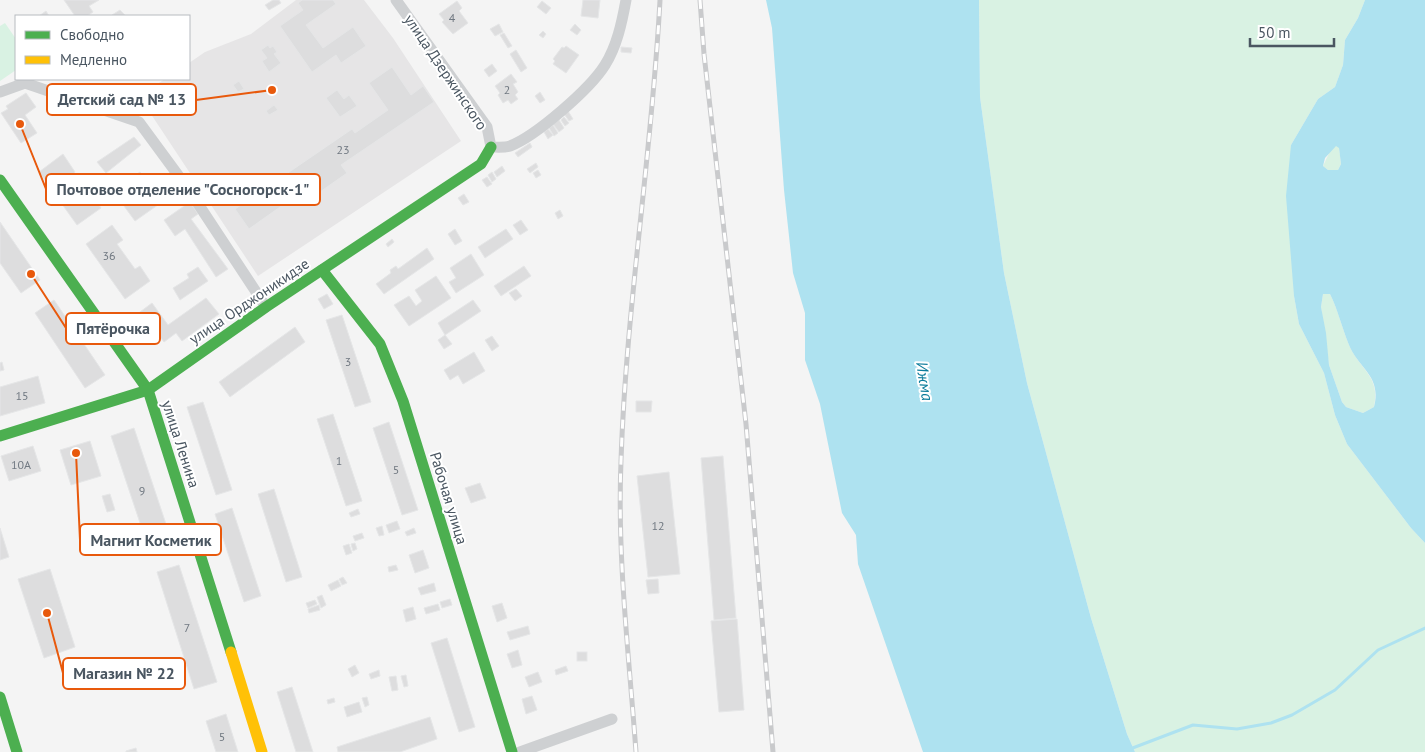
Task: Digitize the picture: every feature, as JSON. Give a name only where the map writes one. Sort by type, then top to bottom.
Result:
[{"type":"street","name":"улица Дзержинского","points":[[396,0],[487,128],[491,146]]},
{"type":"street","points":[[491,146],[508,146],[547,123],[581,92],[605,65],[622,25],[626,0]]},
{"type":"street","points":[[0,92],[25,83],[139,122],[189,190],[266,307]]},
{"type":"street","name":"улица Орджоникидзе","points":[[0,436],[148,390],[266,307],[481,164],[491,146]]},
{"type":"street","name":"улица Ленина","points":[[0,180],[148,390],[262,752]]},
{"type":"street","name":"Рабочая улица","points":[[322,270],[380,344],[403,401],[512,752]]},
{"type":"street","points":[[0,697],[17,752]]},
{"type":"street","points":[[520,752],[612,719]]},
{"type":"shaded area","points":[[296,0],[364,0],[393,38],[461,141],[258,276],[139,96],[163,80],[190,80],[190,62],[205,52],[251,34]]},
{"type":"green space","points":[[979,0],[1365,0],[1358,18],[1345,40],[1343,65],[1335,87],[1318,99],[1291,145],[1294,296],[1299,324],[1324,373],[1335,415],[1347,444],[1411,528],[1425,543],[1425,752],[1135,752],[1127,734],[1091,618],[1027,383],[1004,273],[980,97]]},
{"type":"green space","points":[[5,23],[15,38],[15,71],[0,81],[0,26]]},
{"type":"green space","points":[[1336,145],[1339,147],[1341,164],[1338,170],[1328,170],[1323,166],[1331,149]]},
{"type":"green space","points":[[1323,294],[1330,294],[1349,345],[1372,380],[1375,396],[1374,407],[1363,413],[1346,407],[1342,402],[1329,365],[1321,307]]},
{"type":"water","name":"Ижма","points":[[766,0],[979,0],[980,97],[1004,273],[1027,383],[1091,618],[1127,734],[1135,752],[923,752],[858,564],[856,535],[842,513],[820,404],[805,360],[805,313],[793,273],[784,190],[772,28]]},
{"type":"water","points":[[1365,0],[1425,0],[1425,543],[1411,528],[1347,444],[1335,415],[1324,373],[1299,324],[1294,296],[1286,196],[1291,145],[1318,99],[1335,87],[1343,65],[1345,40],[1358,18]],"holes":[[[1336,146],[1339,148],[1341,164],[1338,170],[1328,170],[1323,166],[1325,158]],[[1323,294],[1330,294],[1349,345],[1368,373],[1375,388],[1374,407],[1363,413],[1346,407],[1342,402],[1329,365],[1321,307]]]},
{"type":"building","points":[[64,0],[99,0],[89,6],[93,12],[88,15],[74,15]]},
{"type":"building","points":[[273,0],[279,0],[281,3],[269,10],[265,5]]},
{"type":"building","points":[[302,0],[333,0],[336,4],[306,25],[323,48],[353,27],[366,46],[341,63],[336,55],[312,72],[280,26],[303,10],[298,3]]},
{"type":"building","points":[[583,0],[600,0],[598,18],[581,16]]},
{"type":"building","points":[[457,1],[462,8],[459,11],[468,23],[453,34],[442,22],[444,20],[439,14]]},
{"type":"building","points":[[542,1],[551,8],[546,14],[537,7]]},
{"type":"building","points":[[120,10],[125,15],[112,15]]},
{"type":"building","points":[[46,11],[48,15],[40,15]]},
{"type":"building","points":[[499,24],[503,32],[495,36],[490,29]]},
{"type":"building","points":[[575,24],[581,30],[577,35],[570,30]]},
{"type":"building","points":[[543,31],[546,34],[543,38],[539,35]]},
{"type":"building","points":[[504,33],[512,46],[508,48],[500,35]]},
{"type":"building","points":[[268,45],[270,48],[273,46],[277,52],[274,54],[281,63],[269,72],[262,61],[267,58],[261,50]]},
{"type":"building","points":[[566,46],[579,55],[566,73],[553,64],[555,61],[553,59],[562,47]]},
{"type":"building","points":[[621,47],[632,48],[631,53],[621,52]]},
{"type":"building","points":[[516,50],[527,68],[521,72],[510,54]]},
{"type":"building","points":[[492,64],[497,71],[489,77],[484,70]]},
{"type":"building","points":[[392,67],[411,95],[423,86],[434,102],[341,165],[347,173],[320,192],[314,183],[249,229],[235,209],[352,129],[355,133],[388,110],[369,83]]},
{"type":"building","points":[[511,74],[517,82],[513,84],[518,92],[515,95],[518,99],[511,104],[508,100],[503,103],[498,95],[500,93],[495,86]]},
{"type":"building","points":[[239,81],[244,89],[238,92],[233,85]]},
{"type":"building","points":[[337,90],[344,99],[349,95],[357,106],[340,117],[326,98]]},
{"type":"building","points":[[540,92],[545,100],[540,103],[535,96]]},
{"type":"building","points":[[26,93],[36,107],[25,115],[37,133],[21,143],[1,113],[8,109],[6,106]]},
{"type":"building","points":[[274,105],[278,110],[269,115],[266,111]]},
{"type":"building","points":[[568,111],[573,119],[569,121],[564,114]]},
{"type":"building","points":[[564,117],[569,123],[565,126],[561,120]]},
{"type":"building","points":[[559,120],[564,128],[559,132],[553,124]]},
{"type":"building","points":[[553,125],[558,133],[554,136],[549,128]]},
{"type":"building","points":[[548,129],[553,135],[548,139],[544,132]]},
{"type":"building","points":[[134,137],[141,145],[106,173],[97,162]]},
{"type":"building","points":[[530,143],[532,147],[518,157],[515,153]]},
{"type":"building","points":[[63,154],[75,172],[71,176],[86,197],[91,194],[101,208],[77,225],[39,172]]},
{"type":"building","points":[[536,163],[538,167],[530,173],[527,169]]},
{"type":"building","points":[[502,166],[505,171],[497,177],[494,172]]},
{"type":"building","points":[[538,170],[541,175],[536,178],[533,173]]},
{"type":"building","points":[[140,172],[162,202],[135,221],[113,191]]},
{"type":"building","points":[[492,172],[496,179],[492,182],[488,175]]},
{"type":"building","points":[[487,177],[492,184],[487,187],[482,180]]},
{"type":"building","points":[[464,194],[469,202],[463,205],[458,198]]},
{"type":"building","points":[[190,202],[198,214],[191,219],[228,269],[216,277],[185,229],[175,236],[164,220]]},
{"type":"building","points":[[560,210],[563,216],[558,219],[555,213]]},
{"type":"building","points":[[521,220],[528,230],[520,235],[513,225]]},
{"type":"building","points":[[0,222],[40,280],[21,293],[0,263]]},
{"type":"building","points":[[112,225],[123,240],[117,244],[135,269],[140,266],[150,281],[125,299],[86,244]]},
{"type":"building","points":[[455,229],[462,241],[455,245],[448,234]]},
{"type":"building","points":[[506,229],[513,239],[485,258],[478,247]]},
{"type":"building","points":[[392,239],[394,242],[388,247],[386,244]]},
{"type":"building","points":[[427,248],[434,259],[384,294],[376,284],[391,273],[390,270],[396,266],[398,269]]},
{"type":"building","points":[[471,254],[484,275],[456,293],[449,282],[456,278],[450,268]]},
{"type":"building","points":[[524,266],[531,276],[501,296],[494,286]]},
{"type":"building","points":[[198,267],[208,281],[180,300],[173,288],[189,278],[187,274]]},
{"type":"building","points":[[436,276],[451,298],[409,326],[394,305],[409,296],[416,306],[422,301],[415,290]]},
{"type":"building","points":[[516,289],[522,296],[515,301],[509,293]]},
{"type":"building","points":[[327,294],[333,304],[324,309],[318,299]]},
{"type":"building","points":[[206,298],[219,314],[182,341],[176,333],[164,342],[155,330],[150,334],[136,315],[152,303],[168,325]]},
{"type":"building","points":[[54,300],[105,375],[85,388],[35,313]]},
{"type":"building","points":[[473,300],[481,311],[445,335],[438,323]]},
{"type":"building","points":[[342,315],[371,402],[355,407],[326,320]]},
{"type":"building","points":[[295,327],[305,342],[230,397],[219,382]]},
{"type":"building","points":[[445,335],[452,344],[444,349],[438,340]]},
{"type":"building","points":[[492,336],[499,346],[492,351],[485,340]]},
{"type":"building","points":[[474,352],[485,371],[463,384],[458,375],[450,380],[444,370]]},
{"type":"building","points":[[2,362],[4,370],[0,371],[0,363]]},
{"type":"building","points":[[38,376],[45,403],[0,416],[0,387]]},
{"type":"building","points":[[636,401],[652,401],[651,412],[636,412]]},
{"type":"building","points":[[203,402],[232,490],[216,495],[187,407]]},
{"type":"building","points":[[333,414],[362,501],[346,506],[317,419]]},
{"type":"building","points":[[389,422],[418,510],[402,515],[373,428]]},
{"type":"building","points":[[134,428],[173,545],[150,553],[111,436]]},
{"type":"building","points":[[90,441],[101,476],[71,485],[60,450]]},
{"type":"building","points":[[33,446],[41,471],[9,481],[1,456]]},
{"type":"building","points":[[723,456],[736,618],[714,620],[701,458]]},
{"type":"building","points":[[669,472],[680,574],[648,577],[637,476]]},
{"type":"building","points":[[480,483],[486,498],[471,503],[465,488]]},
{"type":"building","points":[[274,489],[302,577],[286,582],[258,494]]},
{"type":"building","points":[[110,494],[115,510],[107,512],[102,496]]},
{"type":"building","points":[[232,508],[261,596],[244,602],[215,514]]},
{"type":"building","points":[[358,509],[360,514],[351,517],[349,513]]},
{"type":"building","points":[[397,521],[400,529],[389,533],[386,525]]},
{"type":"building","points":[[382,526],[384,535],[379,536],[376,528]]},
{"type":"building","points":[[0,528],[9,557],[0,560]]},
{"type":"building","points":[[414,528],[416,533],[407,536],[405,532]]},
{"type":"building","points":[[362,533],[364,538],[355,541],[353,536]]},
{"type":"building","points":[[355,543],[357,549],[353,551],[351,544]]},
{"type":"building","points":[[349,544],[352,553],[346,555],[343,546]]},
{"type":"building","points":[[423,550],[429,568],[415,573],[409,555]]},
{"type":"building","points":[[179,565],[217,682],[194,689],[157,572]]},
{"type":"building","points":[[396,565],[398,570],[389,572],[388,567]]},
{"type":"building","points":[[50,569],[75,647],[44,658],[18,579]]},
{"type":"building","points":[[343,577],[347,583],[342,585],[339,579]]},
{"type":"building","points":[[658,579],[659,593],[648,594],[646,580]]},
{"type":"building","points":[[338,580],[341,586],[331,591],[328,585]]},
{"type":"building","points":[[434,583],[436,591],[421,595],[418,588]]},
{"type":"building","points":[[322,595],[326,605],[321,608],[317,597]]},
{"type":"building","points":[[450,599],[452,605],[442,608],[440,602]]},
{"type":"building","points":[[315,600],[317,604],[308,608],[306,603]]},
{"type":"building","points":[[502,603],[507,618],[497,622],[492,606]]},
{"type":"building","points":[[438,604],[440,610],[426,614],[424,608]]},
{"type":"building","points":[[319,605],[320,610],[309,613],[308,609]]},
{"type":"building","points":[[413,607],[416,619],[406,622],[403,610]]},
{"type":"building","points":[[737,619],[744,710],[719,712],[711,621]]},
{"type":"building","points":[[528,626],[530,634],[510,640],[507,632]]},
{"type":"building","points":[[447,638],[475,727],[459,732],[431,643]]},
{"type":"building","points":[[518,650],[522,665],[512,668],[507,654]]},
{"type":"building","points":[[577,652],[587,652],[587,661],[577,661]]},
{"type":"building","points":[[355,665],[359,673],[352,677],[348,669]]},
{"type":"building","points":[[566,666],[568,671],[556,675],[555,670]]},
{"type":"building","points":[[379,670],[380,676],[371,679],[369,674]]},
{"type":"building","points":[[538,672],[542,682],[529,687],[525,677]]},
{"type":"building","points":[[406,675],[408,686],[404,687],[401,676]]},
{"type":"building","points":[[396,676],[398,690],[392,691],[389,677]]},
{"type":"building","points":[[292,687],[313,752],[296,752],[277,692]]},
{"type":"building","points":[[532,696],[537,710],[526,714],[522,699]]},
{"type":"building","points":[[367,697],[369,705],[365,707],[362,698]]},
{"type":"building","points":[[334,698],[335,702],[328,704],[327,700]]},
{"type":"building","points":[[359,702],[362,712],[347,717],[344,707]]},
{"type":"building","points":[[226,714],[238,752],[216,752],[206,721]]},
{"type":"building","points":[[430,717],[437,739],[400,752],[338,752],[337,747]]},
{"type":"building","points":[[136,748],[137,752],[126,752],[126,751]]},
{"type":"waterway","points":[[1130,749],[1193,725],[1237,729],[1271,723],[1292,715],[1335,690],[1378,650],[1425,628]]},
{"type":"railway","points":[[636,752],[622,570],[621,461],[628,346],[651,115],[660,0]]},
{"type":"railway","points":[[700,0],[704,54],[746,424],[773,752]]},
{"type":"traffic: fast","points":[[0,436],[148,390],[266,307],[481,164],[491,147]]},
{"type":"traffic: fast","points":[[0,180],[148,390],[231,652]]},
{"type":"traffic: fast","points":[[322,270],[380,344],[403,401],[512,752]]},
{"type":"traffic: fast","points":[[0,697],[17,752]]},
{"type":"traffic: slow","points":[[231,652],[262,752]]},
{"type":"place","name":"Детский сад № 13","points":[[272,90]]},
{"type":"place","name":"Почтовое отделение \"Сосногорск-1\"","points":[[20,124]]},
{"type":"place","name":"Пятёрочка","points":[[31,274]]},
{"type":"place","name":"Магнит Косметик","points":[[76,453]]},
{"type":"place","name":"Магазин № 22","points":[[47,613]]}]
